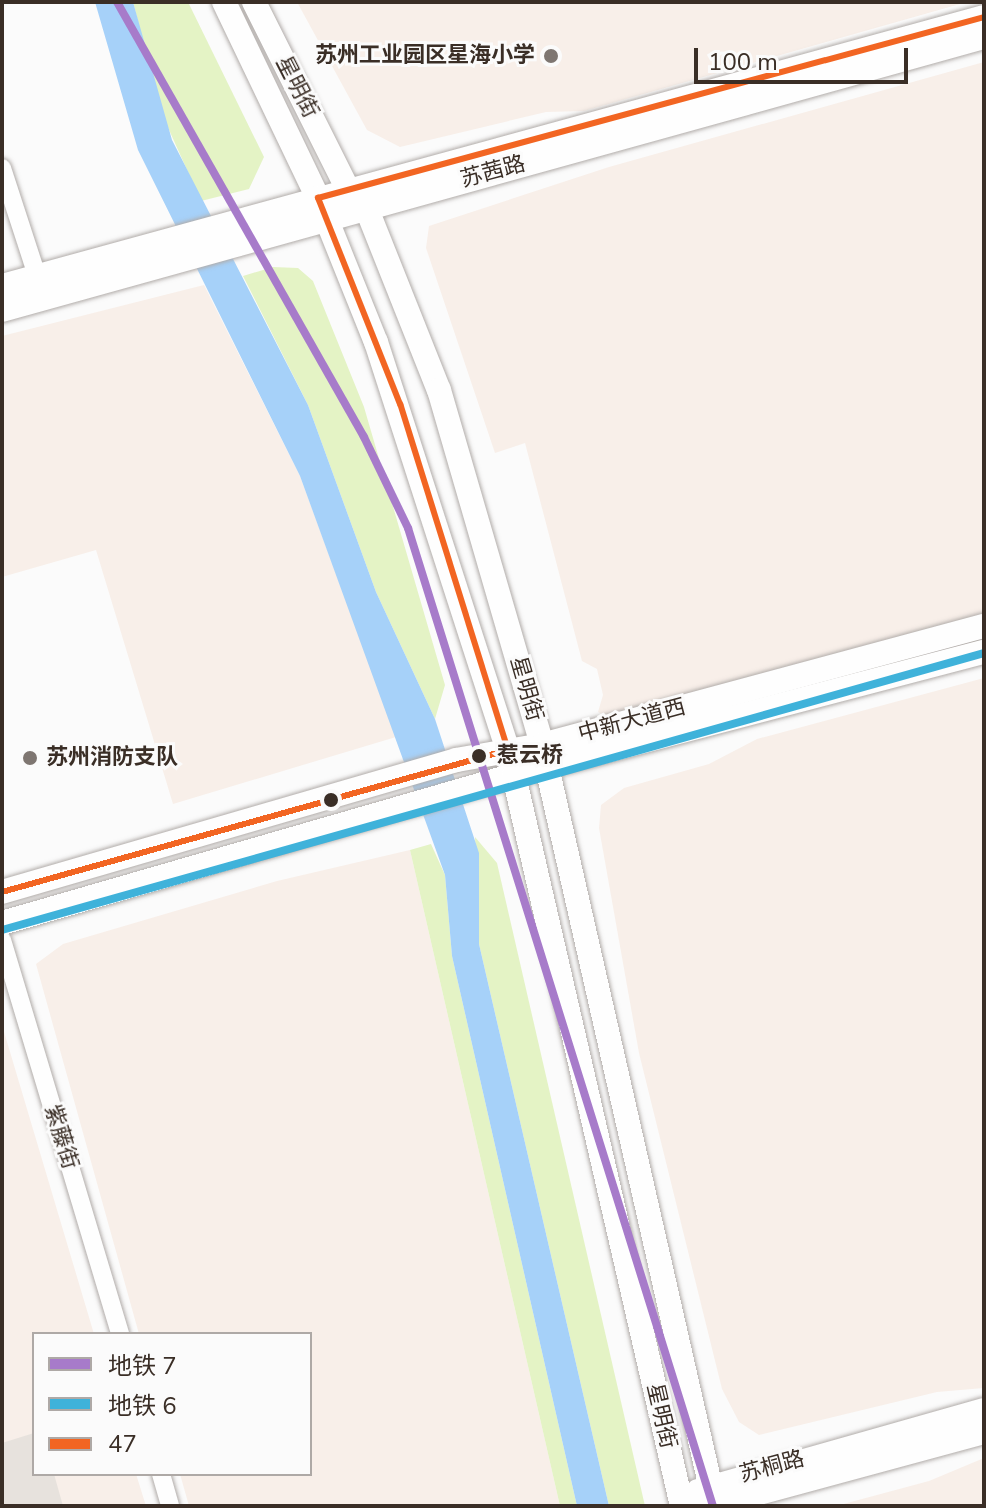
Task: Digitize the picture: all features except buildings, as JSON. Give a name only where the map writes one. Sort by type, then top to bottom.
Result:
[{"type":"main road","name":"星明街","points":[[224,2],[322,209],[400,404],[508,750],[682,1504]]},
{"type":"main road","name":"星明街","points":[[254,2],[348,190],[366,207],[439,390],[544,755],[714,1498]]},
{"type":"main road","name":"苏茜路","points":[[322,209],[348,190],[984,17]]},
{"type":"main road","name":"苏茜路","points":[[2,310],[169,252],[322,209],[366,207],[984,37]]},
{"type":"main road","name":"苏茜路","points":[[2,286],[37,276],[169,252]]},
{"type":"main road","name":"中新大道西","points":[[2,923],[514,775],[544,755],[984,626]]},
{"type":"main road","name":"中新大道西","points":[[2,892],[456,760],[508,750],[544,755],[984,652]]},
{"type":"main road","name":"苏桐路","points":[[714,1498],[984,1410]]},
{"type":"main road","name":"苏桐路","points":[[682,1504],[984,1432]]},
{"type":"street","points":[[2,168],[37,276]]},
{"type":"street","name":"紫藤街","points":[[2,940],[119,1332]]},
{"type":"street","points":[[162,1476],[170,1506]]},
{"type":"shaded area","name":"苏州工业园区星海小学","points":[[297,2],[967,2],[584,111],[546,112],[400,147],[367,130]]},
{"type":"shaded area","points":[[984,62],[984,620],[617,722],[598,712],[603,695],[597,669],[582,661],[525,443],[495,453],[426,248],[429,226],[609,167]]},
{"type":"shaded area","points":[[204,285],[300,476],[396,737],[173,804],[96,550],[2,577],[2,336]]},
{"type":"shaded area","points":[[984,678],[984,1388],[937,1392],[759,1435],[739,1422],[722,1389],[639,1053],[599,828],[601,805],[624,788],[709,764],[757,739]]},
{"type":"shaded area","points":[[410,850],[560,1506],[189,1506],[181,1476],[312,1476],[312,1332],[138,1332],[36,964],[63,944],[277,881]]},
{"type":"shaded area","points":[[2,1025],[93,1332],[32,1332],[32,1476],[137,1476],[146,1506],[2,1506]]},
{"type":"shaded area","points":[[984,1458],[984,1506],[836,1506],[929,1481]]},
{"type":"green space","points":[[133,2],[188,2],[264,157],[249,189],[201,201],[161,112]]},
{"type":"green space","points":[[273,267],[298,268],[313,281],[364,407],[445,685],[435,719],[376,592],[308,405],[243,276]]},
{"type":"green space","points":[[475,837],[497,863],[645,1506],[609,1506],[479,944]]},
{"type":"green space","points":[[431,844],[445,875],[452,956],[577,1506],[560,1506],[410,850]]},
{"type":"water","points":[[95,2],[133,2],[172,140],[308,405],[376,592],[435,719],[479,853],[479,944],[609,1506],[577,1506],[452,956],[445,875],[300,476],[138,150]]},
{"type":"metro line","name":"7","points":[[117,2],[364,437],[408,528],[713,1506]]},
{"type":"metro line","name":"6","points":[[2,930],[984,653]]},
{"type":"transit line","name":"47","points":[[2,892],[508,750],[400,404],[318,198],[984,17]]},
{"type":"place","name":"苏州工业园区星海小学","points":[[551,56]]},
{"type":"place","name":"惹云桥","points":[[479,756]]},
{"type":"place","name":"苏州消防支队","points":[[30,758]]}]
